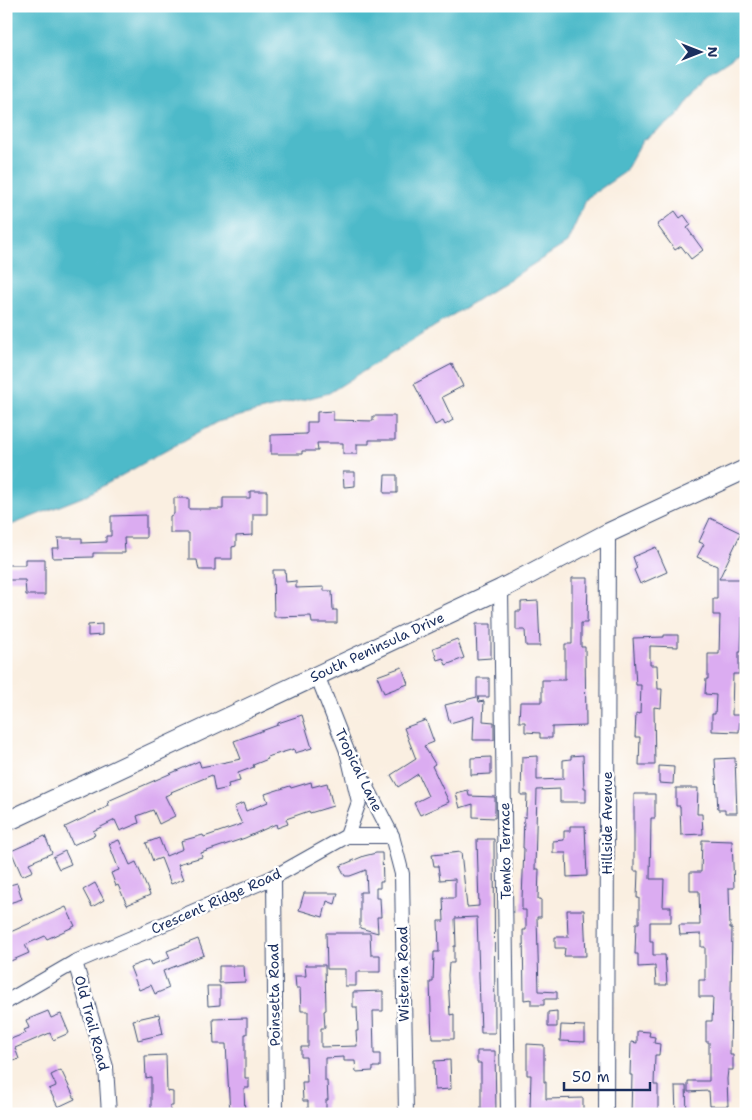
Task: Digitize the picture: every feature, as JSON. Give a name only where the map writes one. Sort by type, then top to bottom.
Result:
[{"type":"main road","name":"South Peninsula Drive","points":[[6,822],[501,589],[608,533],[746,469]]},
{"type":"street","name":"Hillside Avenue","points":[[606,1114],[608,533]]},
{"type":"street","name":"Temko Terrace","points":[[501,589],[508,1114]]},
{"type":"street","name":"Tropical Lane","points":[[317,675],[347,751],[392,836]]},
{"type":"street","points":[[347,751],[359,802],[347,836],[392,836]]},
{"type":"street","name":"Crescent Ridge Road","points":[[6,1002],[76,962],[274,877],[347,836]]},
{"type":"street","name":"Wisteria Road","points":[[392,836],[402,874],[406,1114]]},
{"type":"street","name":"Poinsetta Road","points":[[274,877],[276,1114]]},
{"type":"street","name":"Old Trail Road","points":[[76,962],[106,1066],[109,1114]]},
{"type":"water","points":[[6,6],[746,6],[746,48],[707,74],[677,117],[642,141],[625,172],[587,198],[567,243],[329,393],[217,422],[85,496],[6,527]]},
{"type":"building","points":[[675,211],[680,218],[684,215],[691,225],[687,228],[703,250],[691,259],[681,246],[675,250],[657,225]]},
{"type":"building","points":[[452,364],[463,386],[442,397],[453,420],[445,425],[443,421],[435,425],[414,384]]},
{"type":"building","points":[[333,411],[333,420],[373,421],[373,416],[395,416],[395,440],[369,440],[369,444],[357,444],[357,454],[343,454],[343,443],[317,443],[318,451],[302,451],[302,454],[271,454],[271,435],[307,434],[307,422],[317,422],[317,412]]},
{"type":"building","points":[[343,472],[355,472],[355,486],[344,487]]},
{"type":"building","points":[[385,475],[397,475],[397,493],[384,493]]},
{"type":"building","points":[[250,491],[267,491],[267,514],[253,514],[253,535],[236,536],[236,546],[232,547],[232,559],[215,559],[215,570],[199,570],[197,560],[189,560],[189,533],[170,533],[170,516],[174,514],[174,498],[189,498],[189,509],[223,509],[223,498],[250,498]]},
{"type":"building","points":[[146,515],[146,538],[124,538],[125,553],[93,553],[93,557],[53,558],[52,548],[59,548],[58,538],[82,538],[82,543],[106,542],[106,536],[111,536],[111,516]]},
{"type":"building","points":[[710,518],[741,533],[719,579],[742,579],[741,652],[739,652],[739,674],[733,674],[732,715],[740,715],[739,732],[712,731],[712,714],[715,714],[716,695],[705,694],[706,679],[708,679],[708,654],[719,654],[720,615],[713,615],[713,599],[717,599],[717,566],[697,557],[704,544],[699,542]]},
{"type":"building","points":[[656,547],[667,572],[640,584],[634,570],[637,568],[633,557]]},
{"type":"building","points":[[25,559],[45,559],[45,595],[26,595],[25,580],[8,580],[8,565],[25,565]]},
{"type":"building","points":[[273,570],[285,570],[286,582],[296,581],[296,588],[324,587],[324,591],[332,591],[333,610],[337,610],[337,623],[312,623],[311,616],[274,617]]},
{"type":"building","points":[[572,578],[588,578],[587,623],[581,623],[581,647],[585,647],[586,726],[552,727],[552,738],[540,738],[540,733],[525,732],[525,722],[519,722],[520,702],[542,702],[542,680],[565,680],[565,644],[572,644]]},
{"type":"building","points":[[538,601],[540,646],[526,646],[525,630],[516,630],[516,611],[521,611],[521,602]]},
{"type":"building","points":[[102,624],[102,635],[88,636],[88,625]]},
{"type":"building","points":[[476,624],[491,624],[491,658],[477,659]]},
{"type":"building","points":[[664,635],[678,635],[678,647],[650,646],[650,665],[657,665],[658,689],[662,689],[661,708],[654,707],[655,765],[639,765],[640,737],[635,737],[636,713],[640,714],[641,685],[636,685],[633,638],[664,637]]},
{"type":"building","points":[[457,639],[464,658],[446,665],[443,658],[437,660],[433,648]]},
{"type":"building","points":[[402,667],[408,684],[384,693],[377,676]]},
{"type":"building","points":[[477,678],[489,678],[489,697],[478,697],[479,702],[484,701],[483,721],[494,722],[494,740],[473,740],[474,716],[450,723],[445,705],[477,697]]},
{"type":"building","points":[[302,715],[312,748],[295,753],[294,749],[267,757],[268,759],[253,765],[254,767],[238,773],[240,781],[228,784],[229,788],[215,791],[212,775],[171,792],[165,796],[175,816],[159,824],[153,810],[137,816],[139,823],[120,831],[115,820],[93,831],[95,835],[73,845],[65,827],[109,806],[108,801],[199,761],[201,767],[241,759],[234,741]]},
{"type":"building","points":[[426,720],[434,742],[424,746],[435,764],[432,766],[449,802],[420,815],[414,803],[428,796],[418,774],[398,787],[391,775],[416,759],[404,728]]},
{"type":"building","points":[[583,755],[586,802],[560,802],[560,789],[537,790],[535,869],[539,869],[538,899],[541,899],[541,917],[537,917],[539,991],[557,992],[557,999],[544,999],[544,1005],[531,1005],[531,999],[524,1000],[523,930],[526,930],[526,910],[522,910],[522,899],[524,817],[526,817],[527,795],[521,795],[522,757],[537,756],[537,780],[563,779],[563,760],[571,759],[571,756]]},
{"type":"building","points":[[491,757],[491,774],[471,775],[471,758]]},
{"type":"building","points":[[735,758],[737,813],[725,813],[725,810],[718,810],[715,759]]},
{"type":"building","points":[[659,766],[674,767],[673,784],[659,783]]},
{"type":"building","points":[[311,782],[312,787],[327,783],[333,806],[310,813],[309,811],[286,819],[288,824],[277,828],[276,824],[245,838],[201,853],[202,857],[178,864],[184,879],[171,884],[161,858],[153,861],[146,843],[159,838],[166,856],[183,849],[181,841],[203,835],[204,837],[242,824],[234,807],[243,803],[246,811],[268,802],[265,794]]},
{"type":"building","points":[[676,788],[698,788],[697,814],[702,814],[703,834],[681,835],[680,806],[676,806]]},
{"type":"building","points":[[468,790],[469,796],[495,797],[495,818],[473,817],[473,804],[460,808],[456,793]]},
{"type":"building","points":[[634,794],[655,794],[655,818],[651,818],[650,879],[664,879],[663,907],[671,907],[671,922],[650,922],[650,941],[653,941],[653,955],[665,955],[667,985],[656,985],[655,966],[638,967],[638,954],[635,954],[636,923],[639,923],[639,898],[637,898],[638,871],[634,871]]},
{"type":"building","points":[[570,826],[585,826],[587,876],[567,877],[566,853],[553,853],[553,841],[564,840],[564,831],[570,831]]},
{"type":"building","points":[[45,836],[52,853],[29,863],[33,871],[22,876],[11,851]]},
{"type":"building","points":[[477,839],[494,839],[495,1033],[481,1033],[477,917],[455,918],[456,946],[454,946],[454,963],[449,963],[448,975],[450,1015],[454,1014],[454,1039],[432,1039],[430,982],[433,982],[434,952],[439,952],[438,921],[444,921],[443,898],[455,898],[455,879],[440,880],[438,866],[434,866],[432,855],[461,852],[467,907],[479,906]]},
{"type":"building","points":[[119,840],[130,865],[136,862],[150,895],[127,905],[111,873],[119,870],[109,844]]},
{"type":"building","points":[[702,840],[732,841],[734,888],[729,888],[730,928],[732,928],[730,1055],[733,1055],[733,1070],[728,1070],[728,1106],[710,1106],[709,1091],[688,1092],[688,1081],[709,1081],[709,1042],[706,1042],[706,1021],[712,1021],[713,997],[699,997],[699,980],[705,980],[705,947],[701,947],[701,934],[680,935],[679,925],[700,925],[699,891],[690,891],[690,872],[701,872]]},
{"type":"building","points":[[65,851],[71,864],[59,869],[53,857]]},
{"type":"building","points":[[376,853],[382,853],[383,882],[380,882],[380,888],[376,888],[376,898],[380,898],[381,917],[377,917],[378,933],[360,928],[360,892],[367,892],[366,870],[345,876],[340,866]]},
{"type":"building","points":[[17,883],[22,899],[6,904],[6,886]]},
{"type":"building","points":[[95,883],[104,900],[92,907],[83,890]]},
{"type":"building","points":[[304,893],[338,893],[335,904],[327,901],[323,917],[299,910]]},
{"type":"building","points":[[66,907],[75,926],[47,939],[45,936],[25,945],[29,953],[6,963],[6,934]]},
{"type":"building","points":[[567,910],[584,910],[586,956],[564,956],[565,948],[555,948],[555,937],[568,937]]},
{"type":"building","points":[[326,933],[370,933],[371,955],[380,955],[380,972],[356,972],[356,986],[345,986],[345,969],[327,969]]},
{"type":"building","points":[[198,939],[204,955],[163,971],[169,988],[155,994],[151,985],[139,990],[130,967],[149,960],[151,965],[170,958],[167,951]]},
{"type":"building","points":[[305,965],[325,965],[326,1010],[324,1011],[325,1028],[321,1028],[321,1047],[357,1046],[357,1007],[353,1007],[353,992],[383,991],[383,1011],[373,1011],[374,1054],[380,1054],[380,1067],[373,1067],[373,1071],[356,1072],[355,1061],[344,1061],[344,1057],[325,1058],[325,1081],[327,1081],[328,1100],[326,1100],[326,1114],[308,1114],[308,1101],[303,1101],[302,1082],[307,1082],[306,1057],[301,1057],[301,1047],[308,1047],[308,1011],[301,1011],[300,988],[296,988],[295,976],[306,976]]},
{"type":"building","points":[[219,966],[244,966],[245,982],[219,983]]},
{"type":"building","points":[[207,986],[220,986],[220,1005],[208,1006]]},
{"type":"building","points":[[48,1011],[51,1018],[61,1014],[69,1033],[53,1040],[50,1033],[15,1048],[19,1059],[6,1064],[6,1028],[11,1039],[26,1033],[24,1030],[29,1028],[26,1020]]},
{"type":"building","points":[[557,1011],[557,1027],[548,1027],[548,1012]]},
{"type":"building","points":[[159,1014],[163,1034],[138,1040],[133,1020]]},
{"type":"building","points":[[247,1018],[245,1078],[249,1078],[249,1088],[244,1088],[245,1114],[230,1114],[226,1044],[214,1044],[213,1019]]},
{"type":"building","points":[[561,1025],[585,1026],[585,1042],[560,1041]]},
{"type":"building","points":[[637,1031],[650,1032],[649,1036],[655,1037],[654,1043],[660,1044],[659,1055],[655,1055],[654,1085],[658,1085],[658,1114],[631,1114],[631,1042],[637,1043]]},
{"type":"building","points":[[527,1044],[544,1045],[546,1099],[583,1098],[583,1114],[559,1114],[559,1111],[530,1110],[531,1075],[527,1075]]},
{"type":"building","points":[[477,1051],[495,1051],[496,1114],[481,1114],[481,1063],[477,1063]]},
{"type":"building","points":[[166,1055],[167,1091],[173,1092],[173,1106],[170,1106],[170,1114],[153,1114],[153,1109],[151,1109],[151,1077],[146,1078],[145,1056]]},
{"type":"building","points":[[450,1060],[451,1089],[435,1090],[434,1061]]},
{"type":"building","points":[[61,1070],[75,1099],[58,1107],[49,1089],[56,1086],[51,1075]]},
{"type":"building","points":[[675,1086],[686,1086],[687,1114],[676,1114]]}]
